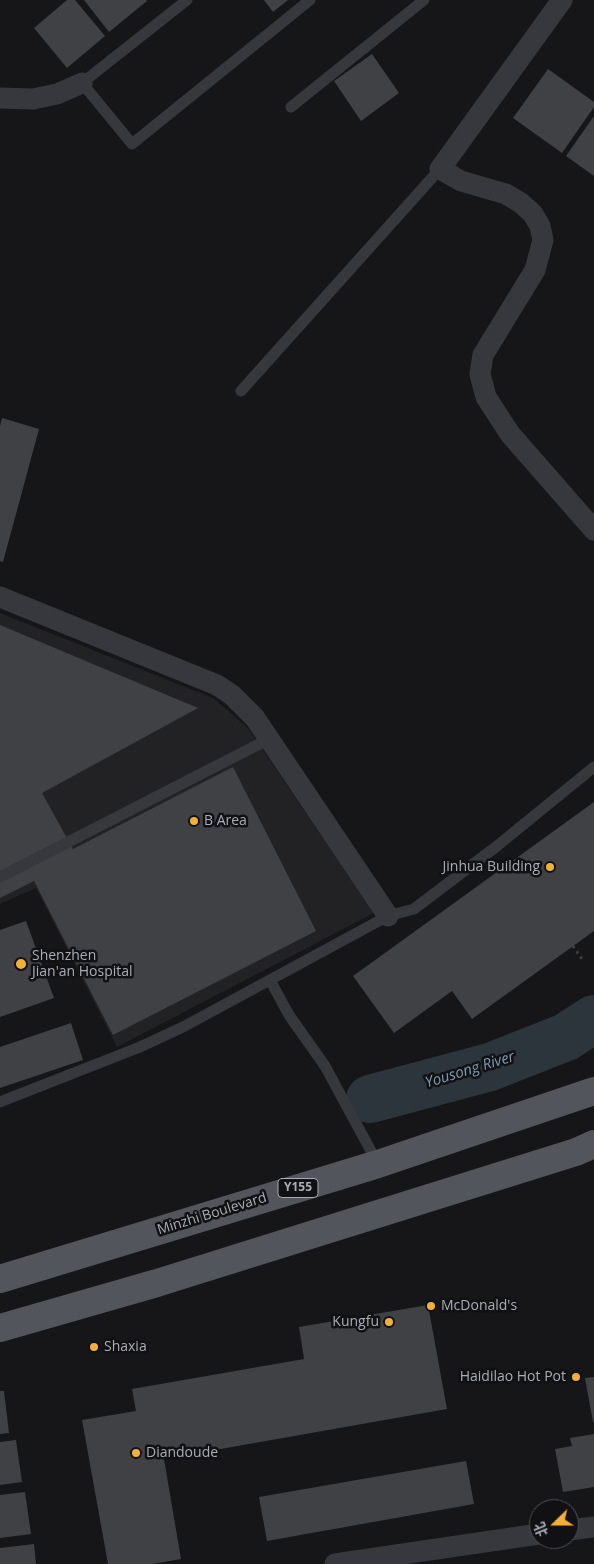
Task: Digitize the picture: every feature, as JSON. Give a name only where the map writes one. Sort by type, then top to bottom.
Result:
[{"type":"main road","name":"Minzhi Boulevard","points":[[0,1279],[378,1164],[594,1091]]},
{"type":"main road","points":[[0,1328],[157,1283],[576,1152],[594,1144]]},
{"type":"street","points":[[562,0],[440,169],[462,181],[506,194],[521,203],[533,214],[540,226],[542,240],[534,270],[483,356],[480,374],[486,397],[510,434],[594,530]]},
{"type":"street","points":[[0,98],[33,99],[57,94],[82,83]]},
{"type":"street","points":[[0,597],[217,685],[245,707],[269,738],[388,916]]},
{"type":"street","points":[[579,1528],[594,1526]]},
{"type":"street","points":[[335,1564],[529,1535]]},
{"type":"lane","points":[[187,0],[82,83],[132,144],[310,0]]},
{"type":"lane","points":[[291,106],[424,0]]},
{"type":"lane","points":[[240,391],[440,169]]},
{"type":"lane","points":[[0,877],[269,738]]},
{"type":"lane","points":[[0,1102],[108,1062],[270,980],[388,916],[414,909],[497,846],[594,767]]},
{"type":"lane","points":[[270,980],[289,1015],[325,1066],[378,1164]]},
{"type":"path","points":[[573,946],[584,962]]},
{"type":"shaded area","name":"B Area","points":[[0,613],[213,698],[248,728],[374,913],[117,1047],[36,888],[0,904]]},
{"type":"water","points":[[594,1001],[594,1037],[561,1058],[549,1022],[565,1018]]},
{"type":"water","points":[[497,1043],[510,1079],[376,1114],[364,1084],[453,1061]]},
{"type":"building","points":[[67,0],[75,0],[105,36],[67,68],[34,28]]},
{"type":"building","points":[[84,0],[146,0],[147,1],[109,32]]},
{"type":"building","points":[[264,0],[288,0],[273,12]]},
{"type":"building","points":[[372,54],[399,93],[361,121],[334,81]]},
{"type":"building","points":[[548,69],[594,102],[594,107],[562,153],[513,118]]},
{"type":"building","points":[[594,116],[594,176],[566,156]]},
{"type":"building","points":[[2,418],[39,429],[3,562],[0,561],[0,426]]},
{"type":"building","name":"B Area","points":[[0,625],[198,708],[42,793],[73,849],[233,767],[316,931],[113,1035],[34,881],[0,898]]},
{"type":"building","name":"Jinhua Building","points":[[594,802],[594,931],[472,1019],[452,991],[394,1033],[353,976]]},
{"type":"building","name":"Shenzhen Jian'an Hospital","points":[[26,921],[54,998],[0,1017],[0,930]]},
{"type":"building","points":[[71,1023],[83,1060],[0,1088],[0,1047]]},
{"type":"building","points":[[428,1305],[447,1409],[164,1459],[181,1559],[153,1564],[108,1564],[82,1420],[136,1411],[132,1389],[304,1359],[299,1327]]},
{"type":"building","points":[[594,1377],[594,1422],[593,1422],[585,1378]]},
{"type":"building","points":[[0,1391],[4,1391],[9,1433],[0,1434]]},
{"type":"building","points":[[594,1434],[594,1487],[563,1492],[555,1449],[572,1446],[570,1438]]},
{"type":"building","points":[[16,1440],[22,1482],[0,1485],[0,1442]]},
{"type":"building","points":[[466,1461],[474,1504],[267,1541],[259,1497]]},
{"type":"building","points":[[25,1492],[31,1534],[0,1538],[0,1495]]},
{"type":"building","points":[[34,1544],[36,1564],[0,1564],[0,1548]]},
{"type":"waterway","name":"Yousong River","points":[[370,1099],[490,1067],[566,1037],[594,1019]]},
{"type":"place","name":"B Area","points":[[194,821]]},
{"type":"place","name":"Jinhua Building","points":[[550,867]]},
{"type":"place","name":"Shenzhen Jian'an Hospital","points":[[21,964]]},
{"type":"place","name":"McDonald's","points":[[431,1306]]},
{"type":"place","name":"Kungfu","points":[[389,1322]]},
{"type":"place","name":"Shaxia","points":[[94,1347]]},
{"type":"place","name":"Haidilao Hot Pot","points":[[576,1377]]},
{"type":"place","name":"Diandoude","points":[[136,1453]]}]
